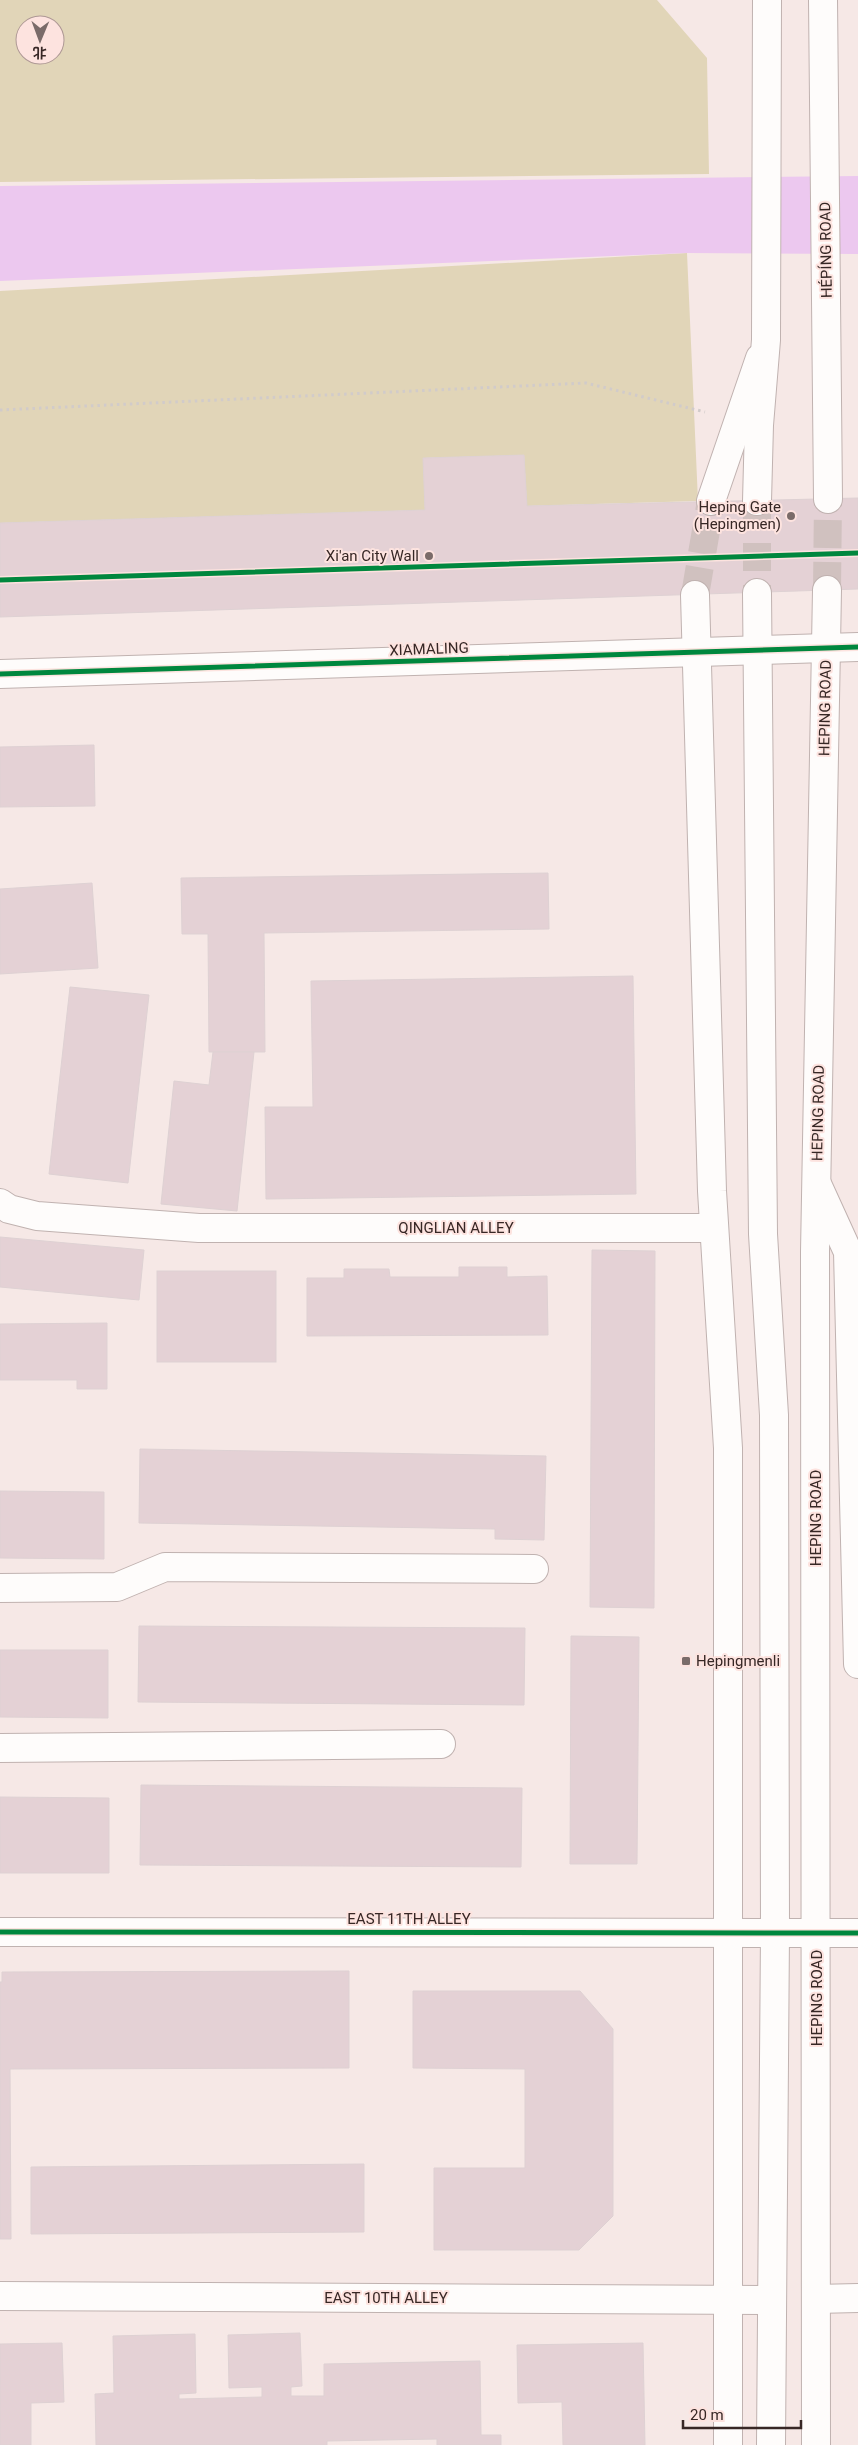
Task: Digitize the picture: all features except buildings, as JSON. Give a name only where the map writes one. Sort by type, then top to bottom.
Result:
[{"type":"main road","points":[[757,501],[759,425],[766,340],[766,0]]},
{"type":"main road","name":"HÉPÍNG ROAD","points":[[823,0],[828,499]]},
{"type":"main road","points":[[711,501],[766,340]]},
{"type":"main road","name":"HEPING ROAD","points":[[816,2445],[815,1252],[827,590]]},
{"type":"main road","points":[[757,593],[763,1234],[774,1415],[775,1932],[771,2445]]},
{"type":"main road","points":[[695,595],[714,1228],[728,1448],[728,2445]]},
{"type":"main road","name":"XIAMALING","points":[[0,674],[697,654],[858,647]]},
{"type":"main road","points":[[817,1184],[853,1252],[858,1664]]},
{"type":"main road","name":"QINGLIAN ALLEY","points":[[0,1203],[9,1209],[37,1216],[199,1228],[714,1228]]},
{"type":"main road","points":[[815,1252],[853,1252]]},
{"type":"main road","points":[[0,1588],[117,1587],[165,1568],[534,1569]]},
{"type":"main road","points":[[0,1748],[442,1744]]},
{"type":"main road","name":"EAST 11TH ALLEY","points":[[0,1932],[728,1931],[858,1933]]},
{"type":"main road","name":"EAST 10TH ALLEY","points":[[0,2296],[772,2300]]},
{"type":"main road","points":[[816,2299],[858,2298]]},
{"type":"path","points":[[0,410],[586,383],[739,420]]},
{"type":"shaded area","points":[[0,0],[657,0],[707,58],[709,174],[0,182]]},
{"type":"shaded area","points":[[858,176],[858,254],[687,253],[0,281],[0,186]]},
{"type":"shaded area","points":[[687,253],[698,501],[527,506],[524,455],[424,458],[425,510],[0,523],[0,291]]},
{"type":"tunnel","points":[[827,590],[828,499]]},
{"type":"tunnel","points":[[695,595],[711,501]]},
{"type":"tunnel","points":[[757,501],[757,593]]},
{"type":"cycle path","points":[[0,580],[858,553]]},
{"type":"cycle path","points":[[0,674],[858,647]]},
{"type":"cycle path","points":[[0,1932],[858,1933]]},
{"type":"place","name":"Heping Gate (Hepingmen)","points":[[791,516]]},
{"type":"place","name":"Xi'an City Wall","points":[[429,556]]},
{"type":"place","name":"Hepingmenli","points":[[686,1661]]}]
